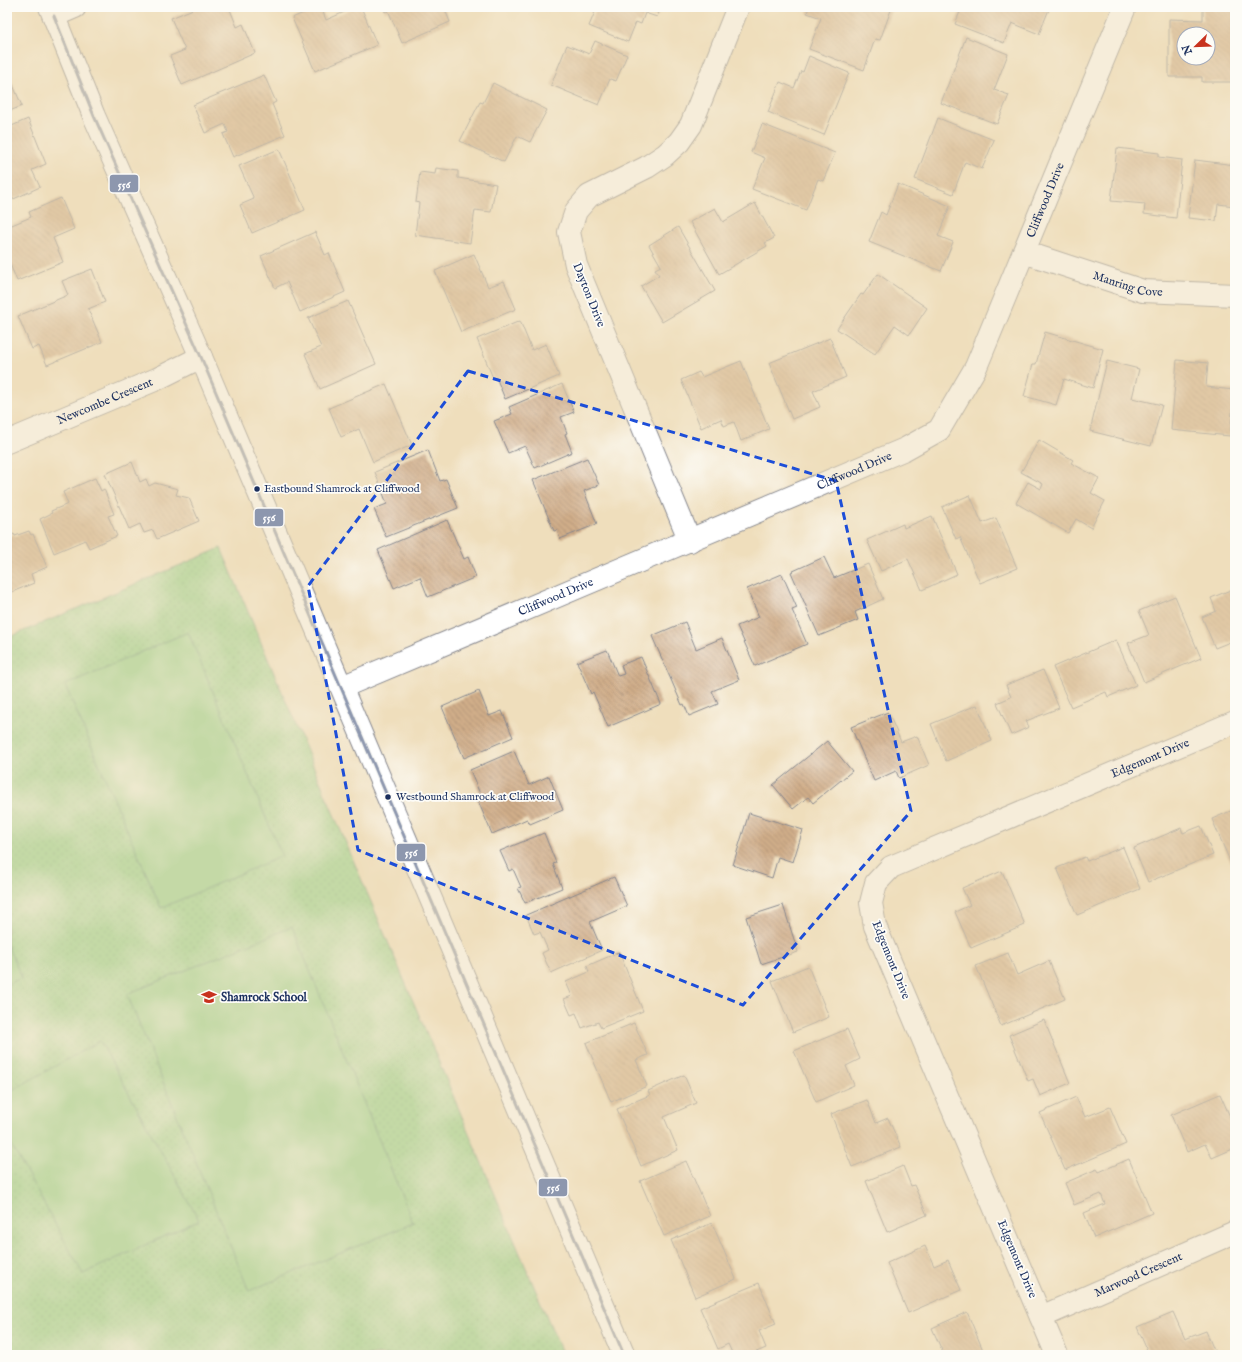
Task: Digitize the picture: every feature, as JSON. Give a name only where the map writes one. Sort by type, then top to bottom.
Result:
[{"type":"street","points":[[75,7],[52,11],[94,116],[201,357],[624,1355]]},
{"type":"street","name":"Dayton Drive","points":[[690,541],[576,265],[569,232],[576,211],[589,196],[647,167],[665,155],[679,142],[691,125],[738,7]]},
{"type":"street","name":"Cliffwood Drive","points":[[342,687],[905,449],[939,430],[976,367],[1125,7]]},
{"type":"street","name":"Manring Cove","points":[[1024,252],[1143,291],[1235,294]]},
{"type":"street","name":"Newcombe Crescent","points":[[7,442],[157,379],[201,357]]},
{"type":"street","name":"Edgemont Drive","points":[[1057,1355],[875,926],[872,904],[876,884],[891,867],[1235,722]]},
{"type":"street","name":"Marwood Crescent","points":[[1041,1317],[1235,1232]]},
{"type":"highlighted area","points":[[468,371],[836,481],[911,811],[743,1005],[358,850],[308,586]]},
{"type":"green space","name":"Shamrock School","points":[[221,548],[563,1355],[7,1355],[7,638]]},
{"type":"green space","points":[[188,632],[282,856],[161,908],[65,685]]},
{"type":"green space","points":[[292,927],[413,1223],[249,1291],[127,994]]},
{"type":"green space","points":[[7,945],[22,978],[7,984]]},
{"type":"green space","points":[[100,1041],[199,1220],[83,1274],[7,1137],[7,1093]]},
{"type":"building","points":[[198,7],[229,7],[237,27],[243,24],[255,53],[182,85],[170,56],[185,50],[171,18]]},
{"type":"building","points":[[317,7],[321,7],[326,20],[356,7],[361,7],[377,45],[315,71],[292,18]]},
{"type":"building","points":[[383,7],[444,7],[450,22],[402,43],[388,10],[385,12]]},
{"type":"building","points":[[597,7],[661,7],[657,17],[645,13],[641,24],[636,22],[628,42],[589,26]]},
{"type":"building","points":[[809,7],[883,7],[891,10],[880,40],[875,39],[864,70],[809,49],[821,18],[807,13]]},
{"type":"building","points":[[962,7],[1050,7],[1039,34],[1012,23],[1004,43],[955,24]]},
{"type":"building","points":[[1203,7],[1235,7],[1235,82],[1202,82],[1202,77],[1169,77],[1169,19],[1203,20]]},
{"type":"building","points":[[966,37],[1008,54],[994,90],[1009,95],[997,124],[941,103]]},
{"type":"building","points":[[595,41],[627,55],[616,81],[610,79],[599,105],[551,85],[567,45],[589,54]]},
{"type":"building","points":[[809,56],[849,73],[824,135],[768,112],[780,82],[794,88],[801,71],[803,72]]},
{"type":"building","points":[[7,71],[22,106],[7,112]]},
{"type":"building","points":[[264,75],[276,102],[272,104],[285,135],[233,157],[223,134],[228,132],[225,124],[205,133],[193,105]]},
{"type":"building","points":[[493,83],[547,110],[530,142],[517,136],[504,162],[460,141],[480,102],[483,103]]},
{"type":"building","points":[[938,118],[994,140],[982,169],[965,162],[953,194],[915,179]]},
{"type":"building","points":[[28,119],[46,164],[32,170],[40,187],[7,202],[7,128]]},
{"type":"building","points":[[762,124],[835,153],[823,181],[818,179],[806,210],[752,189],[765,158],[751,152]]},
{"type":"building","points":[[1117,148],[1159,153],[1159,157],[1182,160],[1176,218],[1144,214],[1145,204],[1111,201]]},
{"type":"building","points":[[279,149],[305,210],[252,233],[240,205],[254,199],[239,166]]},
{"type":"building","points":[[1195,160],[1235,165],[1235,206],[1218,204],[1216,221],[1188,218]]},
{"type":"building","points":[[436,168],[458,171],[458,178],[496,184],[491,212],[475,210],[470,243],[415,235],[419,203],[416,202],[420,172],[435,174]]},
{"type":"building","points":[[898,184],[950,206],[938,236],[953,242],[941,271],[869,242],[881,212],[886,215]]},
{"type":"building","points":[[61,198],[74,229],[53,238],[63,262],[17,281],[7,257],[7,227],[31,217],[29,212]]},
{"type":"building","points":[[755,203],[774,238],[765,243],[767,246],[719,274],[690,222],[715,208],[723,222]]},
{"type":"building","points":[[678,227],[715,291],[662,322],[641,286],[659,275],[655,269],[661,266],[649,245]]},
{"type":"building","points":[[315,232],[325,255],[329,253],[345,292],[300,312],[287,282],[275,288],[261,256]]},
{"type":"building","points":[[474,254],[488,287],[504,281],[516,309],[461,332],[435,271]]},
{"type":"building","points":[[92,269],[105,302],[88,309],[102,342],[47,365],[39,346],[32,349],[18,316],[68,295],[62,281]]},
{"type":"building","points":[[878,274],[927,308],[909,335],[895,325],[875,354],[837,329],[861,294],[863,295]]},
{"type":"building","points":[[348,301],[376,364],[320,389],[305,354],[321,347],[308,318]]},
{"type":"building","points":[[520,321],[532,350],[546,344],[559,376],[505,399],[496,377],[493,378],[477,339]]},
{"type":"building","points":[[1045,332],[1103,349],[1093,388],[1064,379],[1056,405],[1024,396],[1033,364],[1036,364]]},
{"type":"building","points":[[830,338],[846,377],[813,391],[820,407],[792,419],[769,363]]},
{"type":"building","points":[[1177,360],[1208,363],[1206,387],[1234,390],[1230,436],[1171,430]]},
{"type":"building","points":[[741,361],[769,429],[741,441],[734,422],[724,426],[721,419],[701,428],[681,380],[699,372],[702,377]]},
{"type":"building","points":[[1107,361],[1139,369],[1132,398],[1162,405],[1151,446],[1090,431]]},
{"type":"building","points":[[386,384],[412,445],[373,462],[359,429],[341,437],[329,408]]},
{"type":"building","points":[[562,384],[574,412],[561,417],[567,433],[565,434],[572,452],[535,468],[525,446],[508,453],[494,421],[512,414],[509,407]]},
{"type":"building","points":[[1039,440],[1073,460],[1071,463],[1099,478],[1091,493],[1105,501],[1091,528],[1076,519],[1068,533],[1016,503],[1028,482],[1041,489],[1043,484],[1021,472]]},
{"type":"building","points":[[428,450],[440,481],[446,479],[458,508],[386,537],[374,509],[387,504],[375,472]]},
{"type":"building","points":[[587,458],[599,485],[584,491],[597,524],[560,539],[557,530],[554,531],[533,480]]},
{"type":"building","points":[[132,462],[140,482],[146,479],[149,486],[155,483],[178,489],[176,495],[189,498],[199,521],[157,539],[153,530],[144,533],[140,524],[129,529],[105,474]]},
{"type":"building","points":[[95,478],[101,491],[104,489],[114,514],[108,516],[117,536],[89,548],[85,540],[54,553],[40,519],[52,513],[51,511],[68,504],[63,492]]},
{"type":"building","points":[[970,495],[982,523],[996,518],[1017,568],[980,583],[960,537],[956,539],[942,507]]},
{"type":"building","points":[[932,516],[957,574],[922,590],[908,559],[881,571],[867,540],[903,524],[904,528]]},
{"type":"building","points":[[447,520],[464,559],[468,557],[476,577],[428,597],[420,577],[394,588],[378,550]]},
{"type":"building","points":[[29,531],[31,535],[33,534],[47,567],[31,574],[34,583],[7,594],[7,537]]},
{"type":"building","points":[[824,557],[834,578],[868,564],[883,599],[855,612],[858,620],[819,636],[791,572]]},
{"type":"building","points":[[782,574],[797,608],[792,610],[807,644],[755,666],[737,626],[759,617],[747,589]]},
{"type":"building","points":[[1235,588],[1235,640],[1215,648],[1202,617],[1216,611],[1211,598]]},
{"type":"building","points":[[1175,596],[1201,658],[1144,682],[1128,643],[1149,635],[1139,611]]},
{"type":"building","points":[[685,622],[696,649],[722,638],[739,680],[712,691],[718,704],[689,716],[684,704],[682,705],[652,636]]},
{"type":"building","points":[[1116,640],[1136,685],[1108,697],[1106,692],[1071,707],[1053,667]]},
{"type":"building","points":[[607,650],[618,676],[624,674],[621,665],[641,657],[661,704],[608,727],[593,692],[591,694],[577,662]]},
{"type":"building","points":[[1043,670],[1059,708],[1026,721],[1029,727],[1011,735],[997,703],[1011,697],[1006,685]]},
{"type":"building","points":[[479,691],[489,716],[502,711],[513,737],[464,758],[442,707]]},
{"type":"building","points":[[977,705],[992,741],[946,761],[931,724]]},
{"type":"building","points":[[888,712],[901,742],[917,736],[929,765],[899,778],[896,771],[874,781],[851,727]]},
{"type":"building","points":[[827,741],[852,771],[813,803],[808,797],[793,809],[773,785]]},
{"type":"building","points":[[514,751],[529,785],[549,776],[563,810],[530,824],[527,819],[492,834],[476,796],[480,794],[470,770]]},
{"type":"building","points":[[1233,810],[1235,814],[1235,873],[1212,819]]},
{"type":"building","points":[[749,813],[803,830],[793,862],[778,857],[772,878],[733,865]]},
{"type":"building","points":[[1201,826],[1213,855],[1148,882],[1134,848],[1181,828],[1183,833]]},
{"type":"building","points":[[544,833],[556,863],[553,864],[562,888],[525,903],[518,888],[521,887],[513,869],[509,871],[500,851]]},
{"type":"building","points":[[1123,847],[1140,889],[1077,915],[1057,868],[1085,857],[1087,861]]},
{"type":"building","points":[[1002,871],[1025,925],[971,948],[955,912],[970,905],[962,888]]},
{"type":"building","points":[[614,877],[627,906],[590,922],[602,950],[551,973],[542,953],[548,950],[540,932],[534,934],[526,915]]},
{"type":"building","points":[[783,905],[798,952],[761,964],[746,917]]},
{"type":"building","points":[[619,952],[643,1011],[601,1028],[598,1022],[582,1028],[576,1013],[571,1015],[564,999],[572,996],[566,982],[589,972],[587,966]]},
{"type":"building","points":[[1008,953],[1017,975],[1049,961],[1065,999],[1001,1026],[976,966]]},
{"type":"building","points":[[808,966],[829,1017],[793,1032],[772,981]]},
{"type":"building","points":[[1044,1020],[1070,1083],[1040,1096],[1033,1079],[1028,1081],[1009,1035]]},
{"type":"building","points":[[634,1023],[648,1055],[636,1060],[647,1086],[611,1102],[586,1043]]},
{"type":"building","points":[[847,1029],[860,1059],[846,1066],[854,1085],[816,1102],[794,1051]]},
{"type":"building","points":[[684,1075],[696,1103],[664,1117],[678,1150],[641,1166],[617,1109],[650,1095],[648,1091]]},
{"type":"building","points":[[1220,1094],[1235,1128],[1235,1148],[1212,1158],[1205,1144],[1187,1152],[1171,1115]]},
{"type":"building","points":[[1076,1097],[1085,1117],[1110,1107],[1126,1144],[1065,1170],[1040,1113]]},
{"type":"building","points":[[867,1100],[876,1123],[888,1118],[901,1147],[852,1167],[831,1114]]},
{"type":"building","points":[[1129,1159],[1152,1213],[1094,1238],[1084,1213],[1105,1204],[1101,1194],[1074,1205],[1065,1183],[1097,1169],[1099,1172]]},
{"type":"building","points":[[686,1161],[710,1216],[664,1236],[640,1181]]},
{"type":"building","points":[[903,1166],[911,1186],[914,1185],[927,1215],[887,1232],[866,1181]]},
{"type":"building","points":[[712,1223],[736,1279],[695,1297],[671,1240]]},
{"type":"building","points":[[925,1246],[934,1266],[948,1260],[961,1290],[908,1313],[887,1263]]},
{"type":"building","points":[[759,1283],[776,1324],[759,1331],[766,1348],[749,1355],[733,1355],[728,1344],[718,1349],[700,1308]]},
{"type":"building","points":[[967,1312],[985,1355],[944,1355],[932,1328]]},
{"type":"building","points":[[1173,1312],[1185,1339],[1206,1331],[1216,1355],[1136,1355],[1147,1350],[1137,1327]]},
{"type":"transit line","name":"556","points":[[54,16],[94,116],[201,357],[624,1355]]},
{"type":"place","name":"Eastbound Shamrock at Cliffwood","points":[[257,489]]},
{"type":"place","name":"Westbound Shamrock at Cliffwood","points":[[388,797]]},
{"type":"place","name":"Shamrock School","points":[[209,997]]}]
